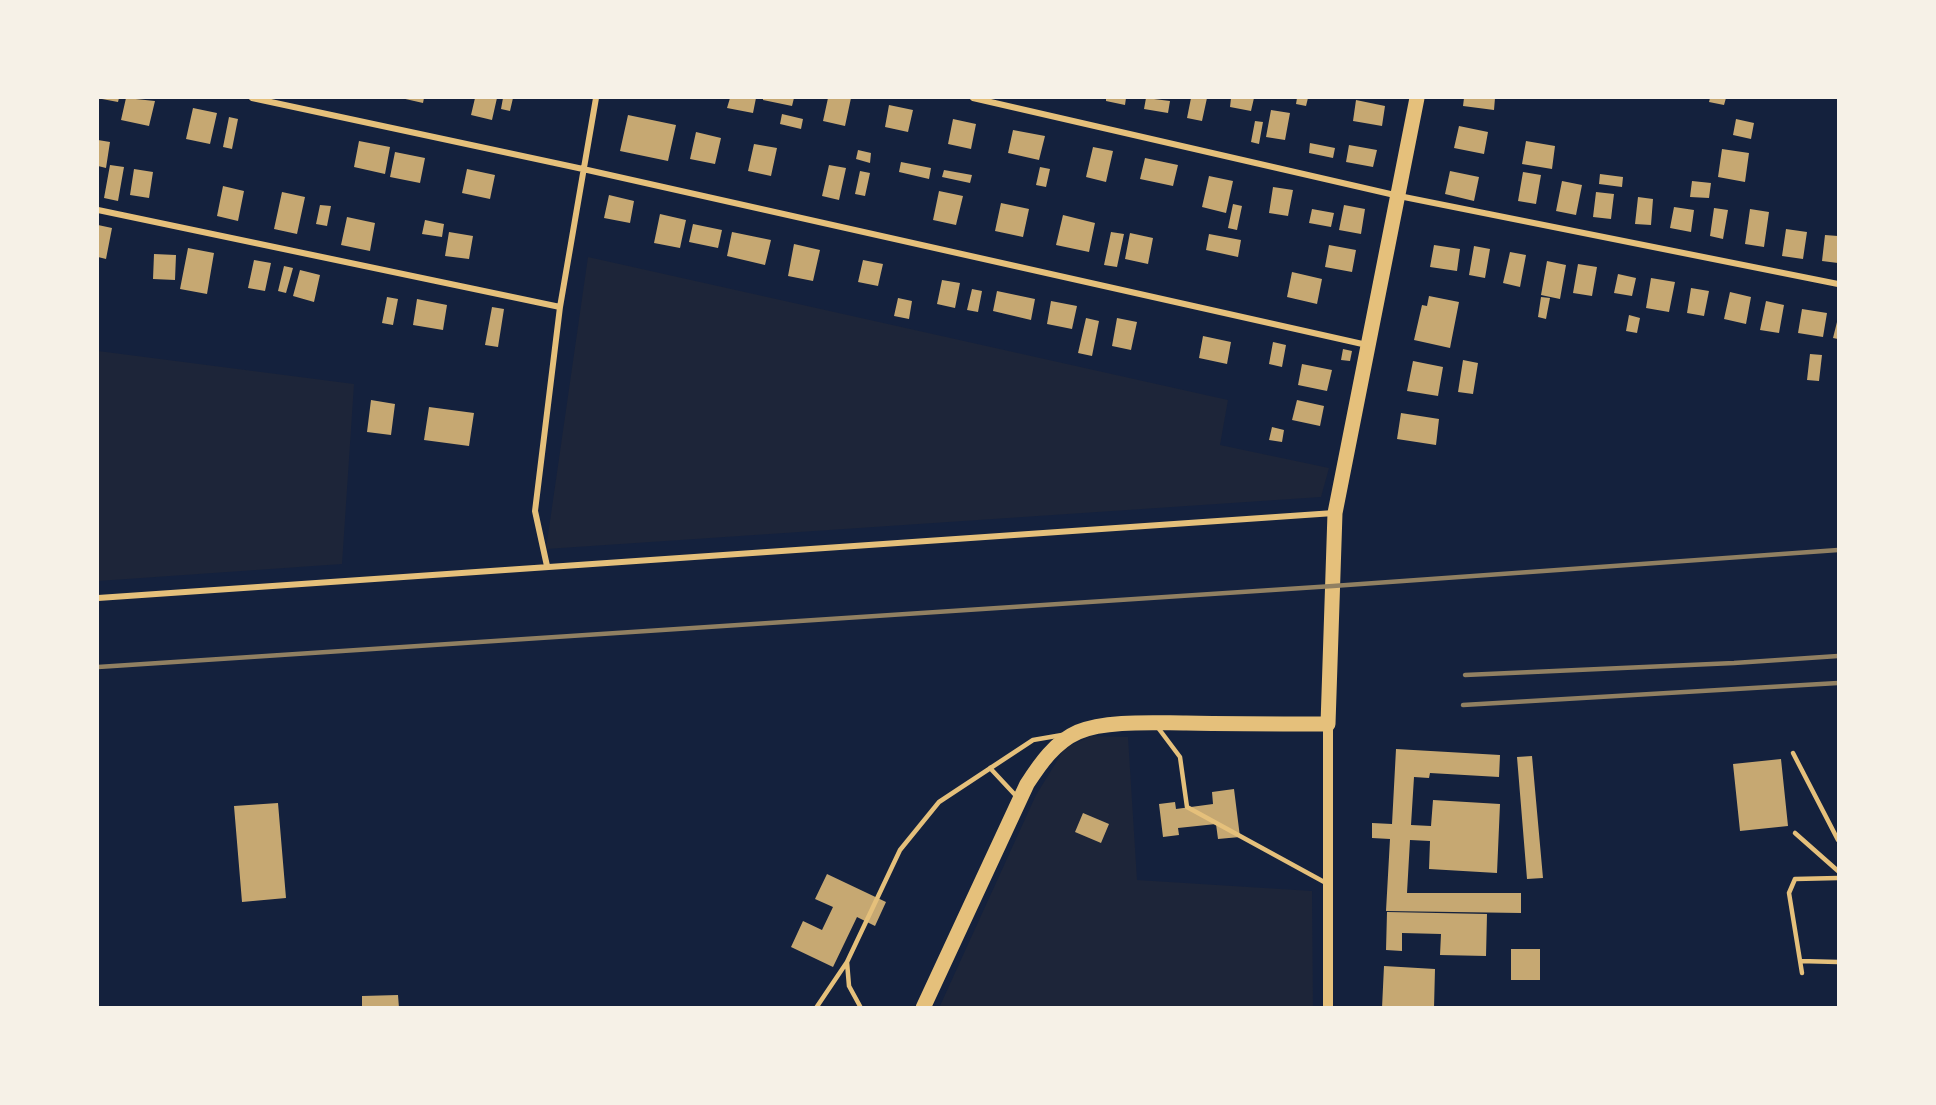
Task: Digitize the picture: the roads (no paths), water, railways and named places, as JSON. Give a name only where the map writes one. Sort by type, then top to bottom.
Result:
[{"type":"main road","points":[[923,1008],[1020,800],[1041,762],[1076,733],[1098,726],[1154,723],[1328,724],[1335,513],[1417,98]]},
{"type":"street","points":[[252,98],[583,169],[1368,345]]},
{"type":"street","points":[[547,566],[536,511],[560,308],[596,98]]},
{"type":"street","points":[[973,98],[1399,196],[1839,284]]},
{"type":"street","points":[[98,210],[560,308]]},
{"type":"street","points":[[98,598],[1335,513]]},
{"type":"street","points":[[1328,724],[1328,1008]]},
{"type":"lane","points":[[1154,723],[1180,758],[1187,807],[1328,884]]},
{"type":"lane","points":[[816,1008],[848,962],[900,850],[939,802],[1033,740],[1076,733]]},
{"type":"lane","points":[[1793,753],[1839,840]]},
{"type":"lane","points":[[990,768],[1020,800]]},
{"type":"lane","points":[[1795,833],[1839,872]]},
{"type":"lane","points":[[1802,973],[1789,893],[1795,879],[1839,878]]},
{"type":"lane","points":[[1800,961],[1839,962]]},
{"type":"lane","points":[[848,962],[849,986],[861,1008]]},
{"type":"railway","points":[[98,667],[1333,586],[1838,550]]},
{"type":"railway","points":[[1465,675],[1838,656]]},
{"type":"railway","points":[[1463,705],[1838,683]]}]
